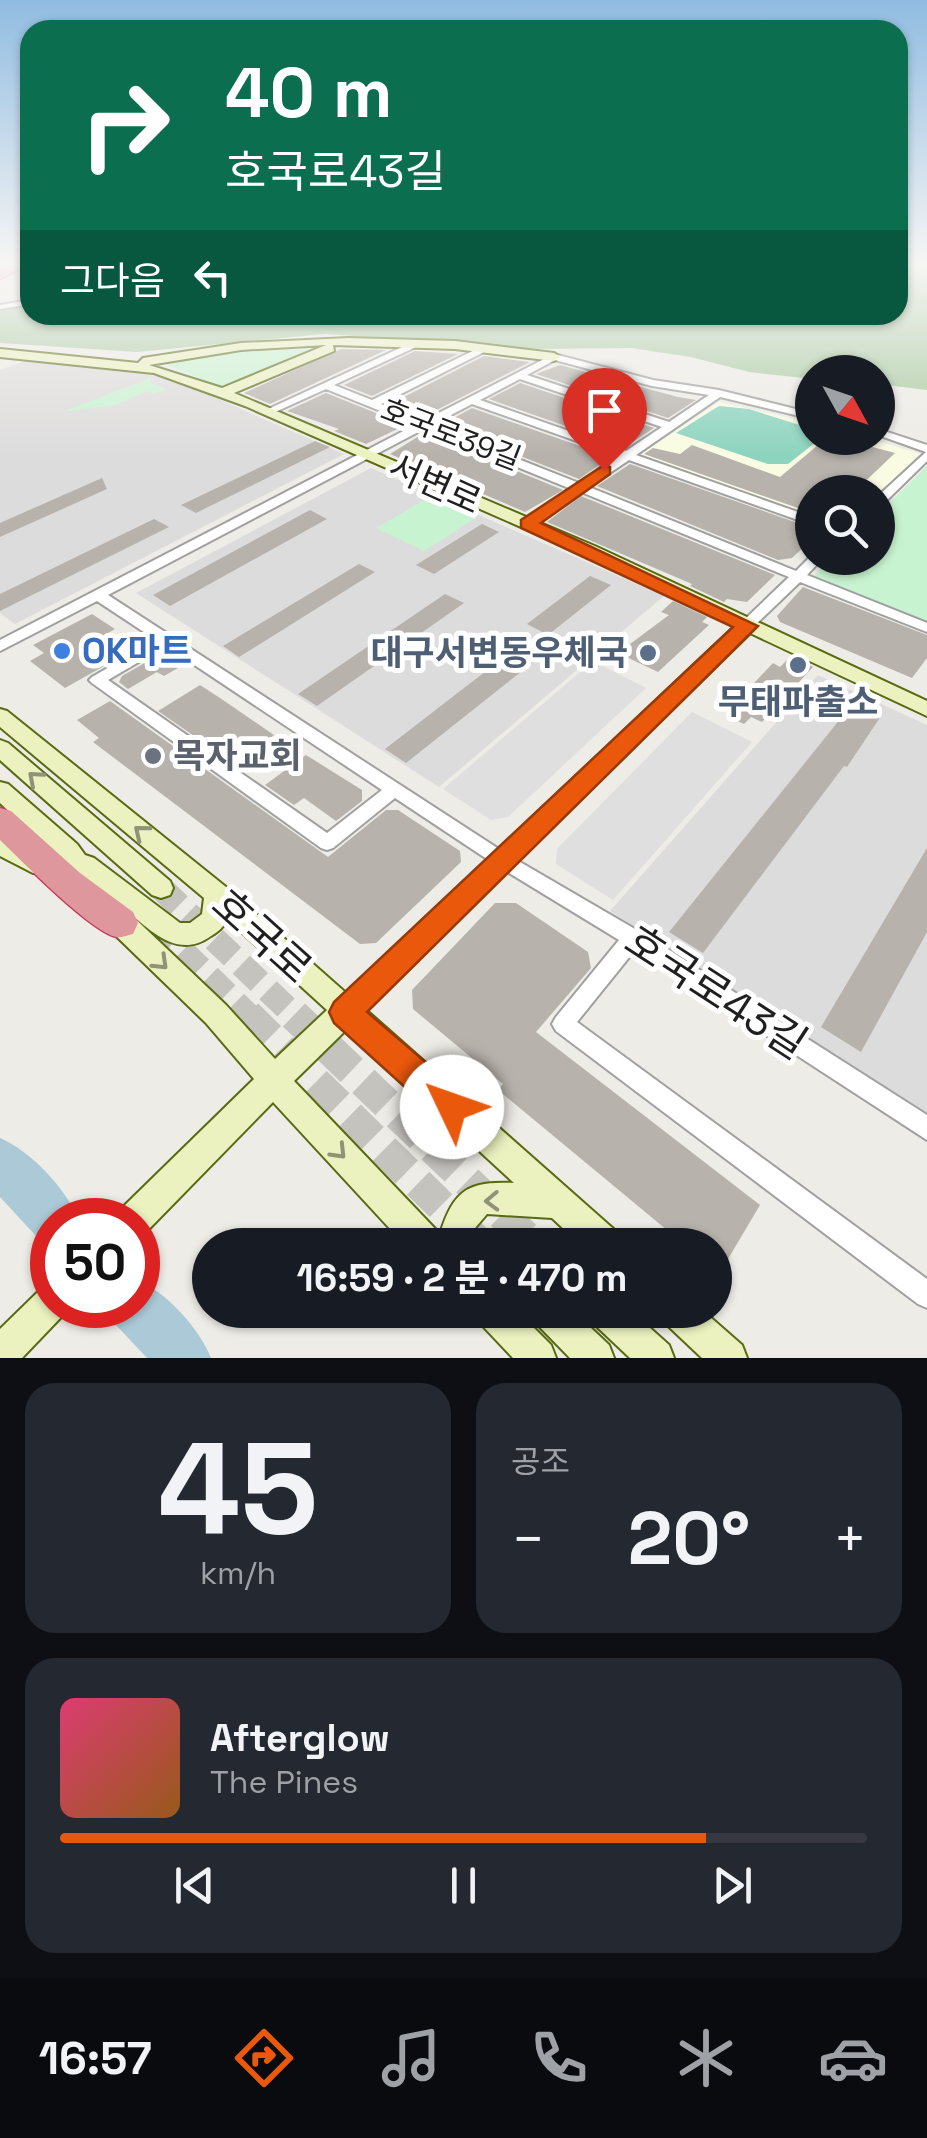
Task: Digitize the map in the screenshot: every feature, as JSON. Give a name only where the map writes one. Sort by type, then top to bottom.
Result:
[{"type":"highway","points":[[0,820],[68,867],[120,923]]},
{"type":"main road","points":[[222,393],[342,343]]},
{"type":"main road","points":[[131,365],[233,349],[342,343],[485,348],[554,357]]},
{"type":"main road","name":"서변로","points":[[0,353],[131,365],[172,374],[269,411],[527,524],[927,710]]},
{"type":"main road","points":[[156,1198],[274,1079],[747,626]]},
{"type":"main road","name":"호국로","points":[[0,716],[217,894],[587,1228]]},
{"type":"main road","name":"호국로","points":[[0,748],[161,888]]},
{"type":"main road","points":[[0,790],[68,867]]},
{"type":"main road","points":[[0,845],[68,867],[175,934],[194,934],[214,920],[217,894]]},
{"type":"main road","points":[[120,923],[216,1014],[412,1228]]},
{"type":"main road","points":[[459,1228],[472,1203],[483,1198],[559,1202]]},
{"type":"main road","points":[[0,1355],[30,1324]]},
{"type":"main road","points":[[509,1328],[538,1358]]},
{"type":"main road","points":[[565,1328],[596,1358]]},
{"type":"main road","points":[[624,1328],[656,1358]]},
{"type":"main road","points":[[696,1328],[728,1358]]},
{"type":"street","points":[[269,411],[412,345]]},
{"type":"street","points":[[373,404],[485,348]]},
{"type":"street","points":[[554,357],[652,383],[795,412]]},
{"type":"street","name":"호국로39길","points":[[0,646],[554,357]]},
{"type":"street","points":[[519,374],[670,426]]},
{"type":"street","name":"호국로39길","points":[[325,385],[795,572]]},
{"type":"street","points":[[527,524],[718,394]]},
{"type":"street","name":"호국로39길","points":[[472,400],[625,454]]},
{"type":"street","points":[[895,439],[927,452],[895,485]]},
{"type":"street","points":[[625,454],[795,514]]},
{"type":"street","points":[[747,626],[798,575]]},
{"type":"street","points":[[801,575],[927,628]]},
{"type":"street","points":[[98,595],[166,640],[97,680],[327,843],[394,790]]},
{"type":"street","name":"호국로43길","points":[[166,640],[502,860],[633,938],[927,1128]]},
{"type":"street","points":[[633,938],[563,1024],[927,1294]]},
{"type":"shaded area","points":[[25,361],[156,372],[344,454],[15,624],[0,613],[0,370]]},
{"type":"shaded area","points":[[719,402],[795,419],[795,455],[895,455],[895,446],[920,454],[895,478],[795,475],[795,510],[639,455]]},
{"type":"shaded area","points":[[371,468],[664,596],[439,787],[136,593]]},
{"type":"shaded area","points":[[593,661],[646,688],[508,817],[491,820],[443,789]]},
{"type":"shaded area","points":[[818,675],[927,725],[927,1117],[610,911]]},
{"type":"shaded area","points":[[692,712],[752,742],[613,900],[556,864],[557,849]]},
{"type":"green space","points":[[0,328],[927,328],[927,390],[895,386],[895,355],[795,355],[795,377],[749,372],[691,357],[631,348],[538,349],[325,334],[137,352],[0,343]]},
{"type":"green space","points":[[324,348],[224,388],[162,363],[228,353]]},
{"type":"green space","points":[[151,378],[151,383],[167,389],[154,394],[147,391],[116,405],[62,412]]},
{"type":"green space","points":[[719,406],[749,409],[795,424],[795,455],[799,455],[788,464],[768,464],[676,433]]},
{"type":"green space","points":[[927,466],[927,623],[814,576],[895,575],[895,497]]},
{"type":"green space","points":[[430,497],[476,518],[424,551],[376,528]]},
{"type":"building","points":[[341,349],[386,350],[270,404],[244,393]]},
{"type":"building","points":[[415,351],[458,354],[372,396],[344,385]]},
{"type":"building","points":[[484,356],[530,362],[423,417],[390,404]]},
{"type":"building","points":[[560,365],[696,400],[668,418],[536,374]]},
{"type":"building","points":[[520,383],[654,428],[625,447],[489,399]]},
{"type":"building","points":[[326,393],[406,425],[366,444],[334,431],[339,429],[287,411]]},
{"type":"building","points":[[472,408],[611,457],[579,479],[441,425]]},
{"type":"building","points":[[424,433],[563,490],[525,512],[390,454]]},
{"type":"building","points":[[315,441],[330,447],[196,513],[181,505]]},
{"type":"building","points":[[692,445],[780,477],[806,455],[893,455],[872,475],[795,475],[795,507],[644,454],[653,448],[680,454]]},
{"type":"building","points":[[630,464],[795,522],[795,555],[778,560],[597,486]]},
{"type":"building","points":[[102,478],[107,489],[0,537],[0,523]]},
{"type":"building","points":[[581,496],[775,575],[747,602],[724,602],[692,584],[547,522]]},
{"type":"building","points":[[310,510],[327,519],[170,606],[153,595]]},
{"type":"building","points":[[154,519],[169,527],[0,611],[0,594]]},
{"type":"building","points":[[482,524],[499,532],[434,574],[416,565]]},
{"type":"building","points":[[359,564],[375,572],[239,657],[223,646]]},
{"type":"building","points":[[590,576],[611,585],[548,635],[527,624]]},
{"type":"building","points":[[803,587],[927,635],[927,658],[912,678],[780,622],[777,616]]},
{"type":"building","points":[[445,594],[464,603],[317,706],[298,694]]},
{"type":"building","points":[[673,601],[707,617],[702,622],[709,625],[658,672],[618,653],[669,615],[661,612]]},
{"type":"building","name":"OK마트","points":[[92,614],[115,629],[80,649],[104,666],[65,688],[30,661],[44,653],[33,645]]},
{"type":"building","points":[[521,644],[542,655],[406,763],[385,749]]},
{"type":"building","points":[[168,655],[183,665],[164,676],[157,672],[128,689],[119,682],[122,676],[155,657]]},
{"type":"building","points":[[791,656],[813,667],[762,722],[751,717],[744,724],[729,717],[721,701],[729,693],[740,698],[773,663],[780,667]]},
{"type":"building","points":[[200,685],[274,735],[233,763],[158,711]]},
{"type":"building","points":[[110,701],[328,857],[386,810],[398,810],[460,851],[461,862],[376,943],[360,944],[93,742],[99,738],[77,720]]},
{"type":"building","points":[[853,703],[881,716],[847,767],[703,953],[669,932]]},
{"type":"building","points":[[306,755],[362,790],[362,801],[336,821],[304,798],[294,805],[265,785]]},
{"type":"building","points":[[927,848],[927,932],[861,1052],[821,1027]]},
{"type":"building","points":[[495,903],[516,903],[588,952],[591,968],[536,1032],[760,1205],[732,1252],[732,1228],[664,1228],[498,1090],[503,1084],[413,1009],[412,990]]},
{"type":"waterway","points":[[0,1162],[34,1198]]},
{"type":"waterway","points":[[156,1328],[184,1358]]},
{"type":"tunnel","points":[[161,888],[296,1017]]},
{"type":"tunnel","points":[[156,925],[250,1017]]},
{"type":"tunnel","points":[[247,1015],[464,1228]]},
{"type":"tunnel","points":[[294,1015],[516,1228]]},
{"type":"place","name":"OK마트","points":[[62,651]]},
{"type":"place","name":"대구서변동우체국","points":[[648,653]]},
{"type":"place","name":"무태파출소","points":[[798,665]]},
{"type":"place","name":"목자교회","points":[[153,756]]},
{"type":"route","points":[[452,1107],[345,1012],[747,626],[527,524],[604,470]]}]
